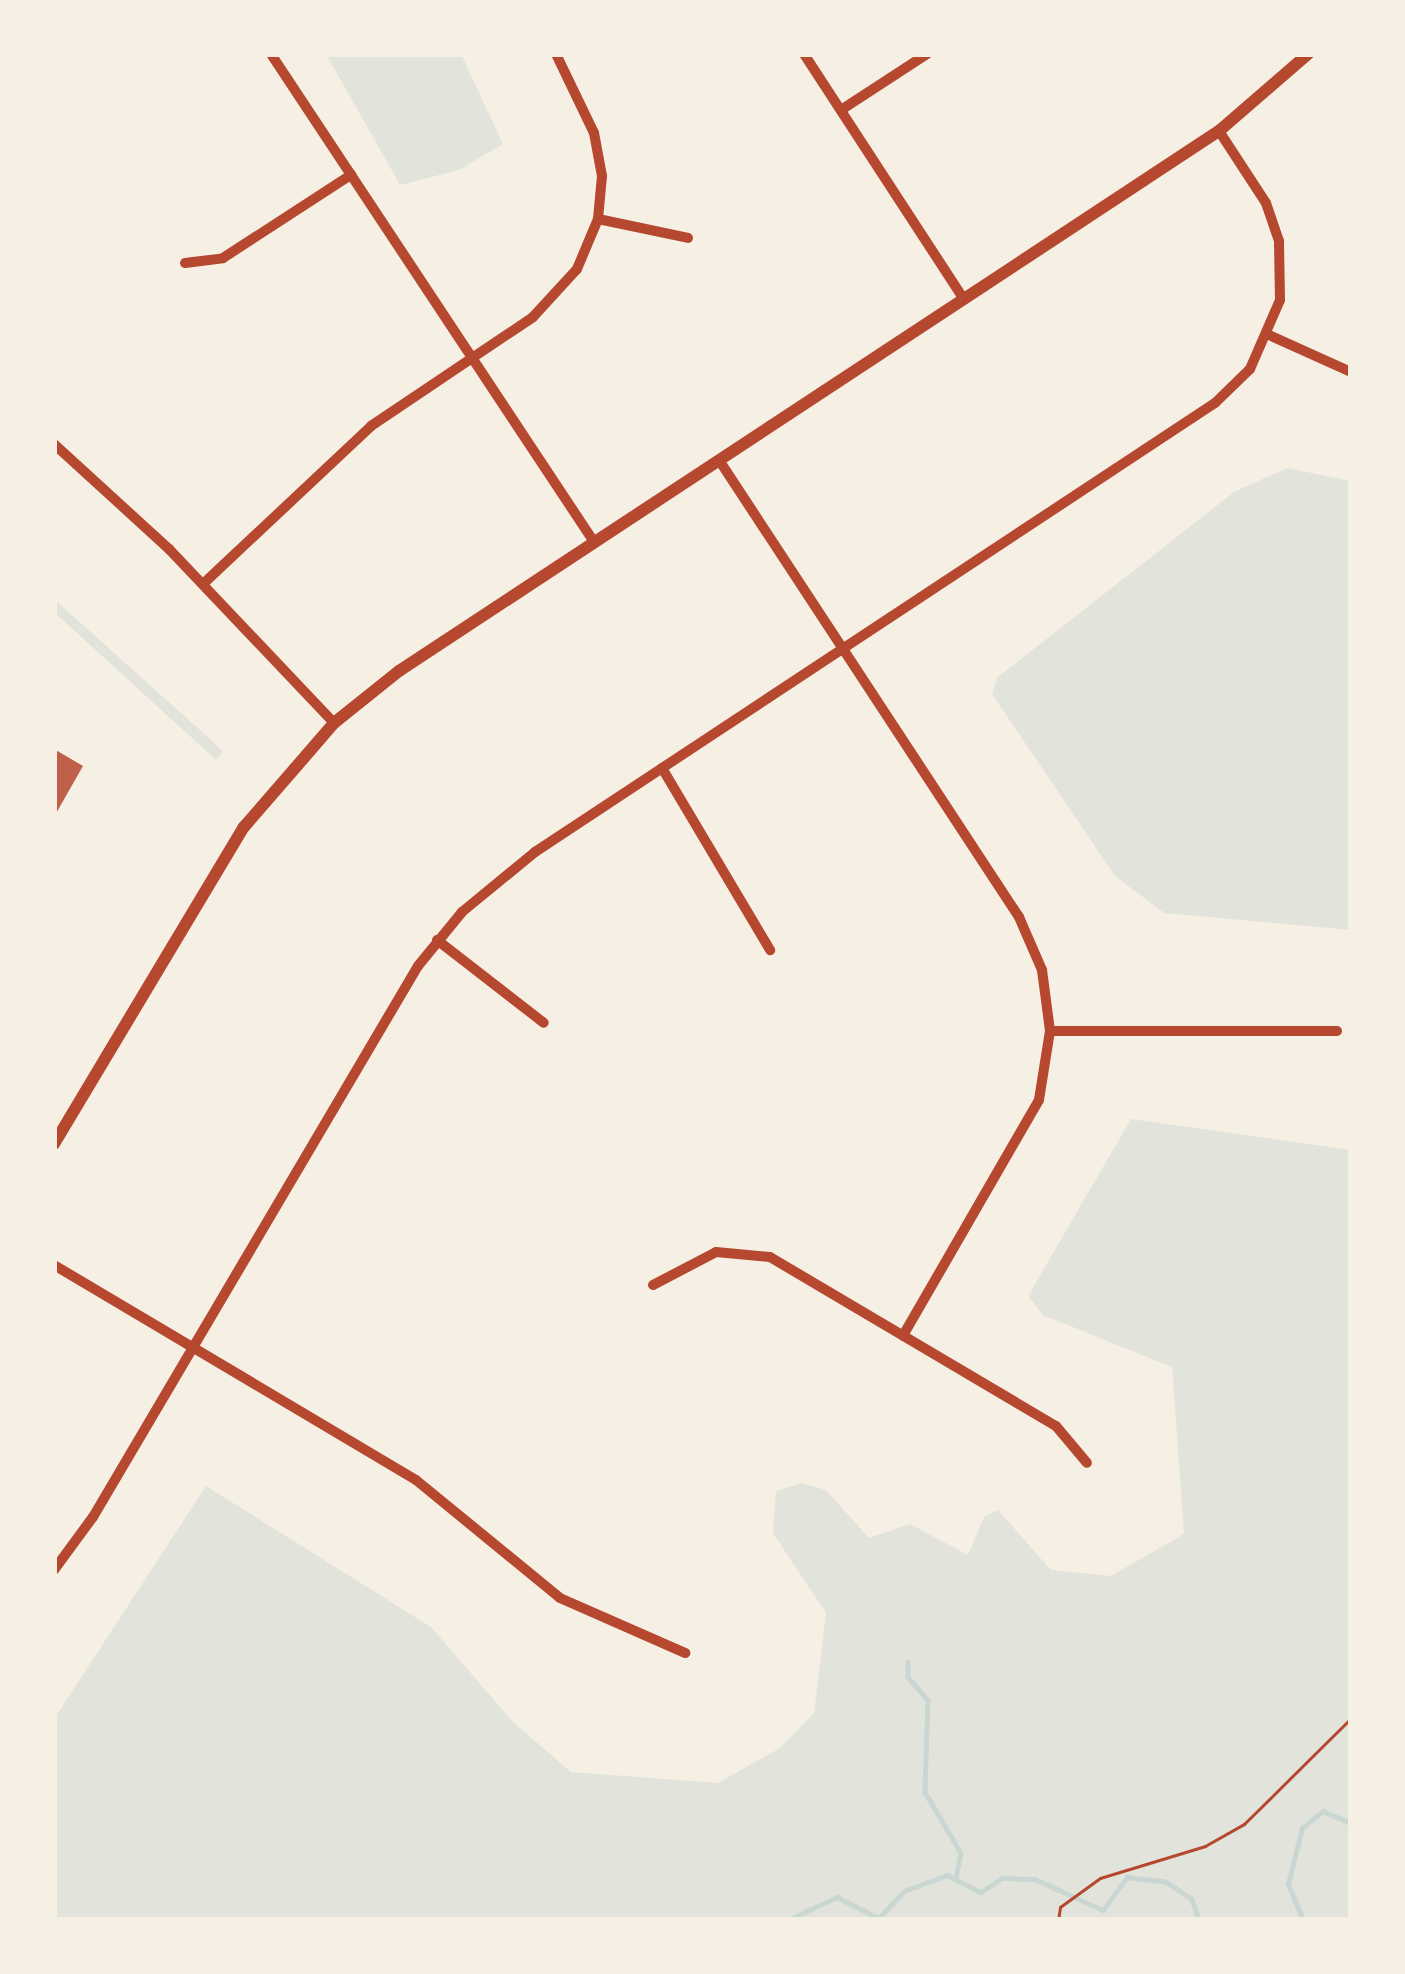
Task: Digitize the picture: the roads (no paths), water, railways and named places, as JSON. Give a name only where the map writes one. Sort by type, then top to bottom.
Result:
[{"type":"street","points":[[271,54],[594,542]]},
{"type":"street","points":[[202,584],[371,426],[560,291],[598,219],[599,152],[556,54]]},
{"type":"street","points":[[805,54],[964,299]]},
{"type":"street","points":[[841,110],[927,54]]},
{"type":"street","points":[[54,1144],[244,826],[334,723],[594,542],[1219,130],[1308,54]]},
{"type":"street","points":[[54,1570],[437,940],[490,886],[1215,404],[1270,335],[1280,300],[1279,241],[1267,203],[1219,130]]},
{"type":"street","points":[[185,263],[223,258],[351,175]]},
{"type":"street","points":[[598,219],[688,238]]},
{"type":"street","points":[[1270,335],[1351,372]]},
{"type":"street","points":[[54,444],[202,584],[334,723]]},
{"type":"street","points":[[718,460],[1019,917],[1042,970],[1050,1031],[1032,1114],[904,1336]]},
{"type":"street","points":[[662,768],[770,950]]},
{"type":"street","points":[[437,940],[544,1023]]},
{"type":"street","points":[[1050,1031],[1336,1031]]},
{"type":"street","points":[[653,1285],[706,1255],[758,1252],[1056,1426],[1087,1463]]},
{"type":"street","points":[[54,1265],[416,1480],[560,1598],[685,1653]]},
{"type":"waterway","points":[[908,1662],[908,1677],[928,1700],[925,1792],[961,1853],[956,1879]]},
{"type":"waterway","points":[[1303,1920],[1288,1884],[1302,1828],[1323,1811],[1351,1823]]},
{"type":"waterway","points":[[788,1920],[837,1897],[879,1918],[904,1891],[947,1875],[981,1892],[1002,1878],[1035,1879],[1103,1910],[1127,1877],[1166,1882],[1192,1899],[1199,1920]]},
{"type":"waterway","points":[[670,1920],[696,1920]]}]
